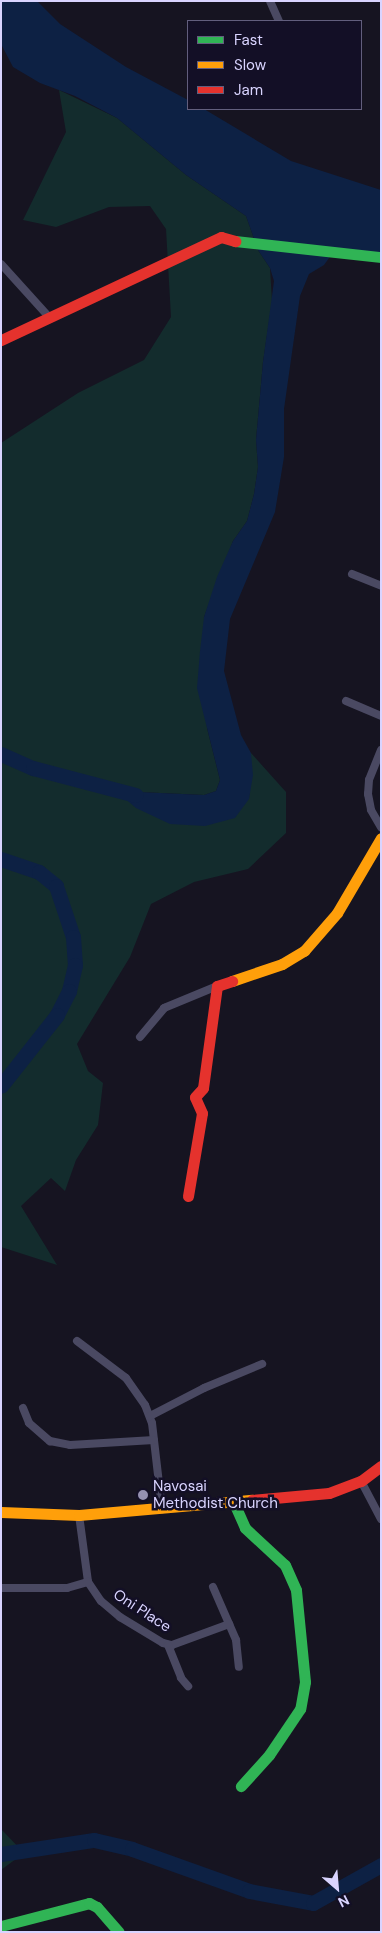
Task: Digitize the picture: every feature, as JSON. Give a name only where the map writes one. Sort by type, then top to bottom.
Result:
[{"type":"street","points":[[270,1],[279,20]]},
{"type":"street","points":[[1,340],[221,237],[253,245],[381,257]]},
{"type":"street","points":[[1,264],[49,317]]},
{"type":"street","points":[[352,574],[381,586]]},
{"type":"street","points":[[346,701],[381,716]]},
{"type":"street","points":[[381,750],[369,780],[368,794],[371,810],[381,827]]},
{"type":"street","points":[[140,1037],[164,1008],[217,986],[282,964],[304,951],[337,913],[363,864],[381,838]]},
{"type":"street","points":[[188,1196],[202,1113],[195,1097],[203,1088],[217,986]]},
{"type":"street","points":[[77,1341],[126,1378],[150,1416],[162,1509]]},
{"type":"street","points":[[150,1416],[204,1388],[262,1364]]},
{"type":"street","points":[[22,1408],[29,1423],[50,1441],[70,1445],[154,1440]]},
{"type":"street","points":[[1,1512],[79,1515],[234,1503],[329,1493],[361,1482],[381,1466]]},
{"type":"street","points":[[361,1482],[381,1519]]},
{"type":"street","points":[[234,1503],[245,1528],[285,1565],[296,1590],[305,1682],[300,1709],[269,1755],[241,1786]]},
{"type":"street","name":"Oni Place","points":[[79,1515],[88,1582],[101,1601],[120,1618],[168,1645]]},
{"type":"street","points":[[1,1588],[67,1588],[88,1582]]},
{"type":"street","points":[[213,1587],[236,1640],[239,1667]]},
{"type":"street","points":[[188,1686],[181,1678],[168,1645],[185,1643],[229,1624]]},
{"type":"street","points":[[1,1926],[89,1902],[97,1907],[118,1932]]},
{"type":"green space","points":[[59,90],[117,118],[186,175],[246,216],[258,250],[270,268],[272,301],[263,362],[256,440],[258,467],[254,494],[247,521],[233,541],[204,617],[207,728],[220,780],[216,791],[204,795],[117,791],[249,799],[251,753],[286,792],[286,833],[248,869],[194,882],[151,904],[130,957],[77,1044],[88,1071],[103,1083],[98,1125],[76,1160],[65,1191],[51,1178],[21,1206],[57,1265],[1,1247],[1,443],[78,393],[144,360],[171,317],[166,229],[150,206],[109,207],[56,227],[23,220],[66,132]]},
{"type":"green space","points":[[1,1829],[24,1853],[1,1870]]},
{"type":"water","points":[[1,1],[37,1],[60,24],[126,67],[187,99],[187,110],[206,110],[291,161],[381,190],[381,253],[332,254],[324,265],[309,274],[300,296],[284,409],[284,457],[275,512],[230,619],[224,671],[241,735],[251,753],[253,775],[249,799],[235,818],[205,826],[170,824],[136,808],[116,791],[204,795],[216,791],[220,780],[197,688],[200,651],[204,617],[217,577],[233,541],[247,521],[254,494],[258,467],[256,440],[263,362],[274,281],[270,268],[258,250],[246,216],[186,175],[117,118],[75,96],[40,83],[13,67],[1,44]]},
{"type":"waterway","points":[[1,754],[33,768],[136,795]]},
{"type":"waterway","points":[[1,859],[39,872],[56,886],[73,937],[75,965],[69,991],[57,1015],[1,1086]]},
{"type":"waterway","points":[[1,1854],[94,1840],[132,1849],[249,1891],[313,1903],[381,1865]]},
{"type":"traffic: fast","points":[[235,241],[381,257]]},
{"type":"traffic: fast","points":[[234,1503],[245,1528],[285,1565],[296,1590],[305,1682],[300,1709],[269,1755],[241,1786]]},
{"type":"traffic: fast","points":[[1,1926],[89,1903],[97,1907],[119,1932]]},
{"type":"traffic: slow","points":[[232,981],[282,964],[304,951],[337,913],[381,838]]},
{"type":"traffic: slow","points":[[1,1512],[79,1515],[252,1500]]},
{"type":"traffic: jam","points":[[1,340],[221,237],[235,241]]},
{"type":"traffic: jam","points":[[188,1196],[202,1113],[195,1097],[203,1088],[217,986],[232,981]]},
{"type":"traffic: jam","points":[[252,1500],[329,1493],[361,1481],[381,1466]]},
{"type":"place","name":"Navosai Methodist Church","points":[[143,1495]]}]
